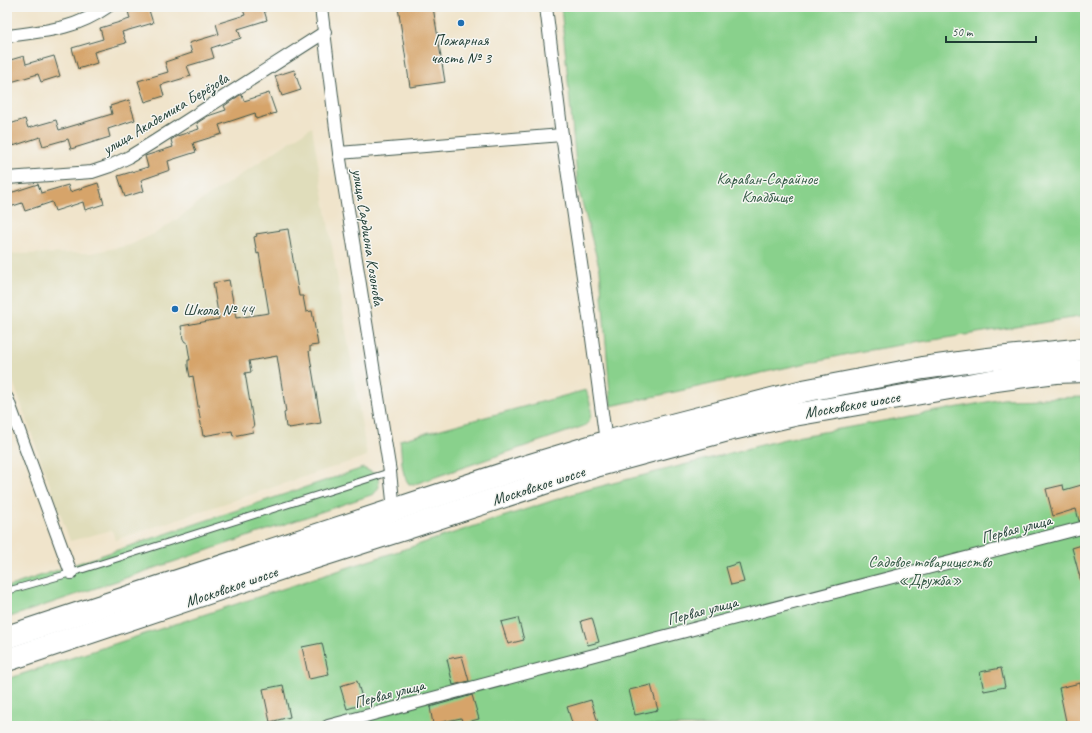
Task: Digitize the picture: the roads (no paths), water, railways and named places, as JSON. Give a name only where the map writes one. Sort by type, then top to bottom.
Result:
[{"type":"highway","name":"Московское шоссе","points":[[7,637],[606,442],[803,391],[923,368],[988,359],[1085,349]]},
{"type":"highway","name":"Московское шоссе","points":[[7,660],[291,565],[412,527],[596,466],[732,429],[801,413],[996,380],[1056,372],[1085,371]]},
{"type":"street","points":[[7,36],[72,26],[93,17],[107,7]]},
{"type":"street","name":"улица Сардиона Козонова","points":[[322,7],[339,153],[390,472],[394,510]]},
{"type":"street","points":[[546,7],[562,135],[606,442]]},
{"type":"street","name":"улица Академика Берёзова","points":[[7,178],[78,174],[92,172],[110,166],[129,157],[155,141],[325,32]]},
{"type":"street","points":[[339,153],[562,135]]},
{"type":"street","points":[[7,398],[70,573]]},
{"type":"street","name":"Первая улица","points":[[328,726],[1085,527]]},
{"type":"lane","points":[[7,591],[70,573],[390,472]]},
{"type":"place","name":"Пожарная часть № 3","points":[[461,23]]},
{"type":"place","name":"Школа № 44","points":[[175,309]]},
{"type":"park label","name":"Караван-Сарайное Кладбище","points":[[767,187]]},
{"type":"park label","name":"Садовое товарищество «Дружба»","points":[[930,570]]}]
